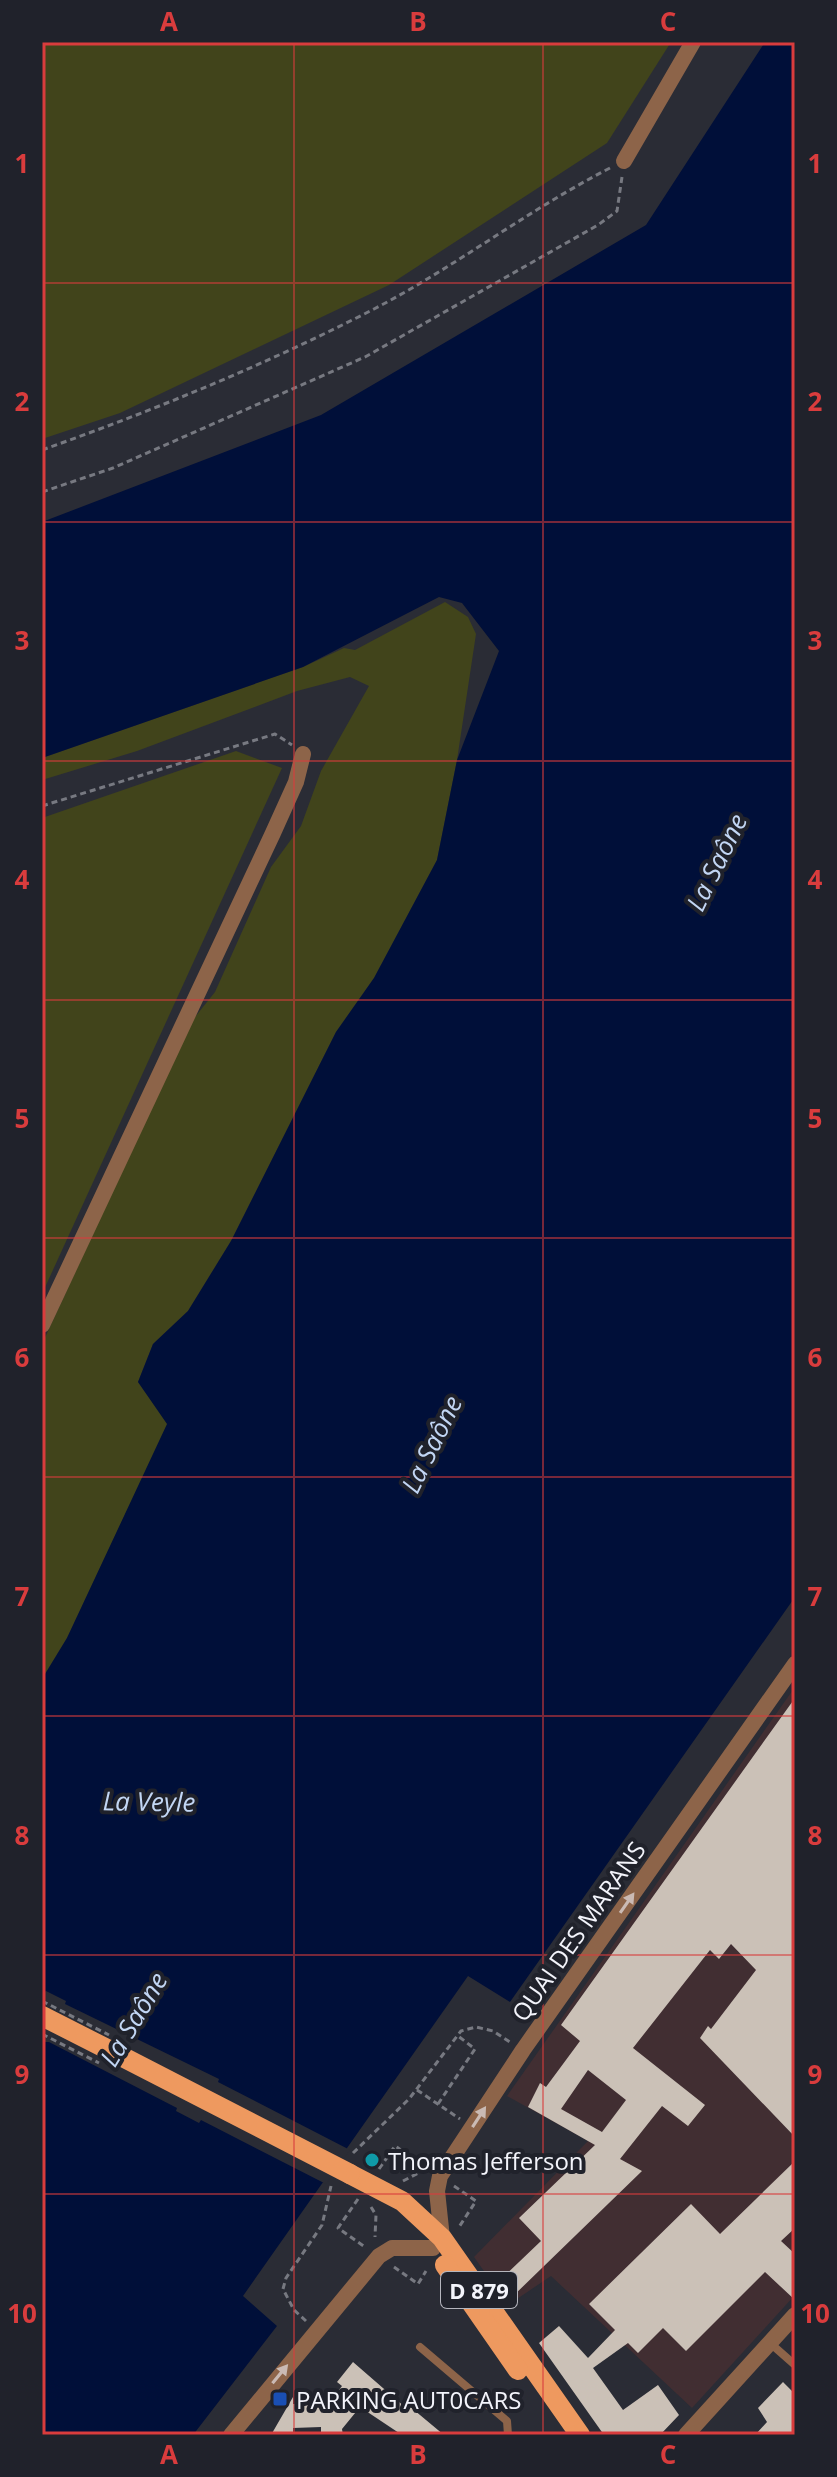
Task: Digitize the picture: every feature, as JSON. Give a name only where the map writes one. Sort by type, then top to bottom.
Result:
[{"type":"main road","name":"D 879","points":[[42,2016],[402,2201],[438,2243],[580,2435]]},
{"type":"main road","name":"D 879","points":[[438,2243],[563,2435]]},
{"type":"street","points":[[624,161],[693,42]]},
{"type":"street","points":[[42,1325],[279,820],[303,754]]},
{"type":"street","name":"QUAI DES MARANS","points":[[438,2243],[437,2191],[440,2176],[795,1664]]},
{"type":"street","points":[[231,2435],[379,2256],[392,2248],[438,2243]]},
{"type":"street","points":[[686,2435],[795,2315]]},
{"type":"lane","points":[[770,2343],[795,2365]]},
{"type":"lane","points":[[420,2347],[507,2421],[508,2435]]},
{"type":"path","points":[[42,450],[156,409],[375,308],[555,196],[624,161]]},
{"type":"path","points":[[42,492],[113,468],[365,357],[598,225],[617,211],[624,161]]},
{"type":"path","points":[[42,806],[275,734],[303,754]]},
{"type":"path","points":[[307,2322],[294,2310],[283,2289],[286,2278],[322,2225],[344,2171],[417,2090],[457,2036],[476,2027],[493,2031],[516,2045]]},
{"type":"path","points":[[438,2104],[475,2049],[457,2036]]},
{"type":"path","points":[[417,2090],[472,2127]]},
{"type":"path","points":[[376,2173],[395,2146],[427,2167],[408,2180],[399,2181]]},
{"type":"path","points":[[361,2196],[376,2215],[377,2233],[369,2250],[338,2228],[361,2196]]},
{"type":"shaded area","points":[[795,1687],[795,2295],[692,2408],[551,2276],[508,2305],[474,2257],[588,2141],[507,2096]]},
{"type":"green space","points":[[42,42],[671,42],[607,143],[389,285],[120,413],[42,439]]},
{"type":"green space","points":[[445,602],[468,617],[476,634],[457,760],[437,860],[374,978],[336,1032],[231,1241],[188,1311],[153,1344],[138,1382],[168,1424],[67,1638],[42,1679],[42,1344],[191,1022],[215,992],[271,867],[301,826],[321,771],[369,686],[350,677],[297,691],[137,751],[42,780],[42,758],[303,667],[344,648],[355,650]]},
{"type":"green space","points":[[236,751],[282,768],[42,1294],[42,818]]},
{"type":"water","points":[[765,42],[795,42],[795,1597],[510,2002],[468,1976],[243,2296],[277,2326],[193,2435],[42,2435],[42,1679],[67,1638],[167,1424],[138,1382],[153,1344],[188,1311],[231,1241],[336,1032],[374,978],[437,860],[457,760],[499,651],[462,603],[439,597],[303,667],[42,758],[42,522],[321,415],[646,225]]},
{"type":"pier","points":[[46,1991],[66,2001],[65,2004],[219,2079],[218,2082],[350,2150],[326,2184],[201,2120],[199,2123],[176,2111],[177,2108],[49,2042],[42,2042],[42,1993]]},
{"type":"building","points":[[795,1698],[795,2137],[700,2038],[708,2026],[711,2029],[756,1970],[731,1944],[719,1959],[710,1950],[633,2048],[705,2105],[688,2126],[662,2106],[620,2159],[642,2171],[509,2300],[497,2283],[541,2241],[519,2218],[595,2145],[528,2107],[540,2083],[546,2087],[580,2041],[561,2025]],"holes":[[[588,2070],[626,2100],[602,2132],[561,2109]]]},
{"type":"building","points":[[795,2161],[795,2228],[781,2241],[795,2254],[795,2300],[765,2272],[686,2351],[663,2328],[638,2353],[628,2343],[593,2368],[623,2410],[658,2385],[679,2415],[660,2435],[604,2435],[539,2343],[559,2326],[588,2358],[615,2330],[589,2304],[691,2204],[720,2234]]},
{"type":"building","points":[[353,2362],[406,2408],[408,2405],[444,2435],[402,2435],[360,2407],[342,2429],[343,2435],[321,2435],[321,2427],[293,2428],[293,2435],[271,2435],[293,2397],[293,2404],[329,2403],[342,2386],[337,2382]]},
{"type":"building","points":[[783,2382],[795,2394],[795,2435],[755,2435],[767,2422],[758,2408]]},
{"type":"place","name":"Thomas Jefferson","points":[[372,2160]]},
{"type":"place","name":"PARKING AUT0CARS","points":[[280,2399]]},
{"type":"water label","name":"La Saône","points":[[716,862]]},
{"type":"water label","name":"La Saône","points":[[431,1444]]},
{"type":"water label","name":"La Veyle","points":[[149,1801]]},
{"type":"water label","name":"La Saône","points":[[133,2019]]}]
